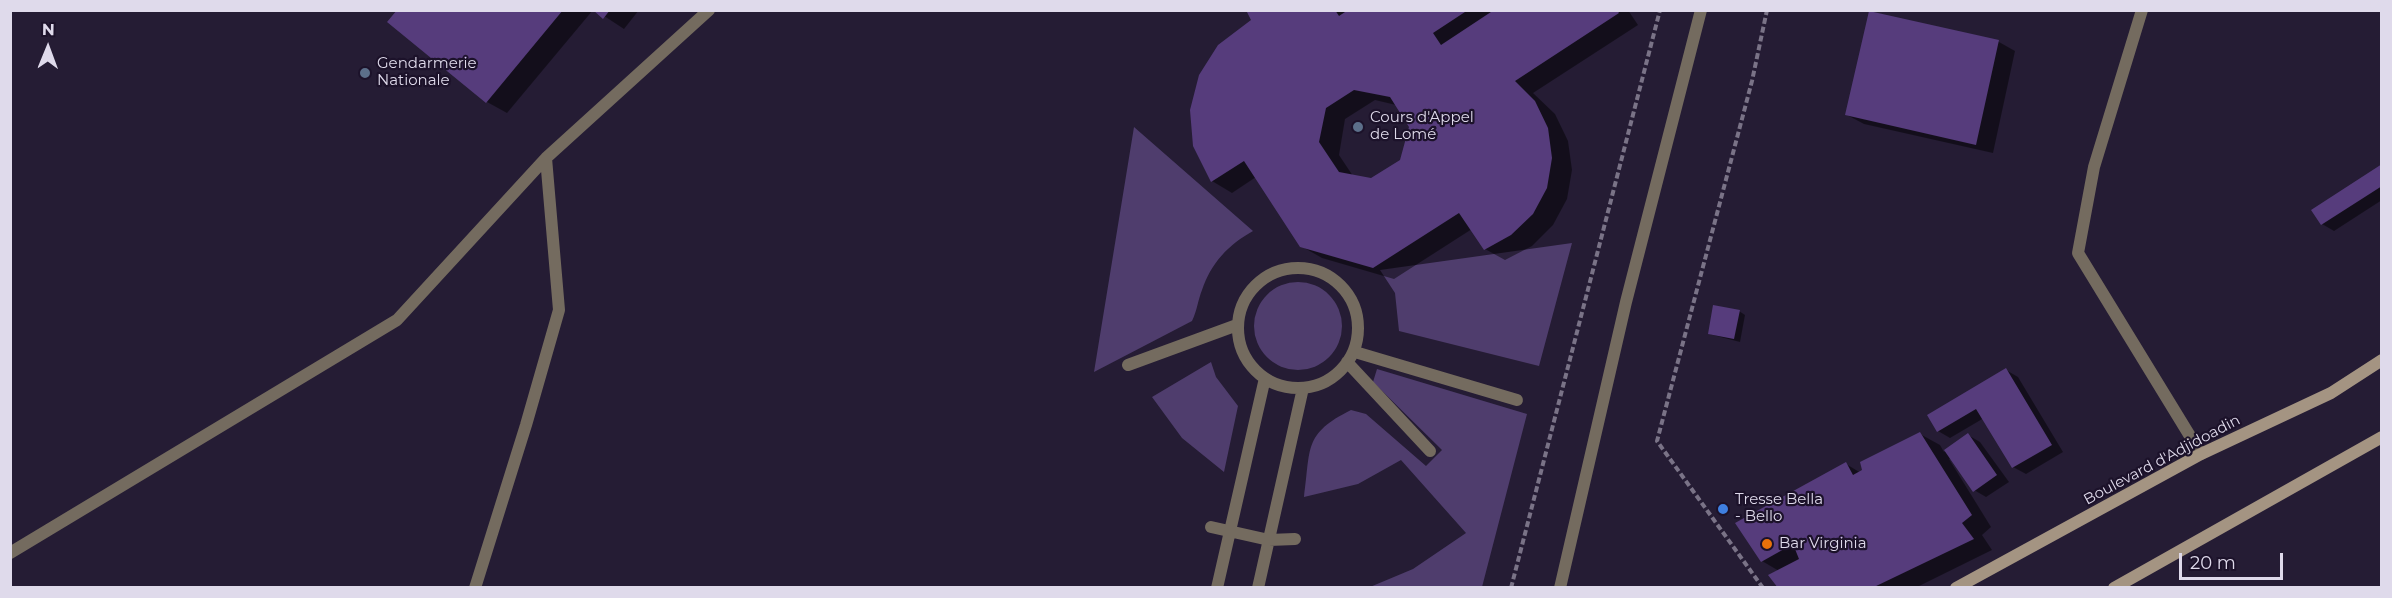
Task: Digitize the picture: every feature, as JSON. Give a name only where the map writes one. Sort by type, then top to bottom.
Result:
[{"type":"main road","name":"Boulevard d'Adjidoadin","points":[[1956,588],[2201,454],[2331,393],[2382,360]]},
{"type":"main road","points":[[2114,588],[2382,437]]},
{"type":"street","points":[[10,553],[397,320],[546,158],[709,10]]},
{"type":"street","points":[[1560,588],[1626,302],[1701,10]]},
{"type":"street","points":[[2142,10],[2094,167],[2078,253],[2201,454]]},
{"type":"street","points":[[475,588],[559,310],[546,158]]},
{"type":"street","points":[[1258,588],[1302,393],[1335,375],[1351,357],[1358,330],[1356,313],[1350,297],[1339,284],[1325,274],[1309,268],[1292,267],[1260,280],[1248,293],[1240,308],[1237,325],[1238,342],[1245,358],[1265,378],[1302,393]]},
{"type":"street","points":[[1128,365],[1237,325]]},
{"type":"street","points":[[1351,357],[1517,400]]},
{"type":"street","points":[[1351,357],[1430,451]]},
{"type":"street","points":[[1217,588],[1265,378]]},
{"type":"street","points":[[1211,527],[1269,540],[1295,539]]},
{"type":"path","points":[[1510,588],[1660,10]]},
{"type":"path","points":[[1763,588],[1658,441],[1752,81],[1767,10]]},
{"type":"shaded area","points":[[1134,127],[1253,231],[1228,249],[1210,271],[1192,321],[1094,372]]},
{"type":"shaded area","points":[[1572,243],[1539,366],[1399,331],[1395,293],[1380,270]]},
{"type":"shaded area","points":[[1298,282],[1315,286],[1329,295],[1338,309],[1342,326],[1338,343],[1329,357],[1315,366],[1298,370],[1281,366],[1267,357],[1258,343],[1254,326],[1258,309],[1267,295],[1281,286]]},
{"type":"shaded area","points":[[1211,362],[1216,377],[1238,406],[1224,472],[1182,438],[1152,397]]},
{"type":"shaded area","points":[[1377,369],[1527,414],[1482,587],[1370,587],[1413,569],[1466,533],[1401,460],[1358,484],[1304,497],[1312,444],[1324,427],[1351,410],[1366,414],[1426,466],[1442,450],[1373,382]]},
{"type":"building","points":[[397,10],[563,10],[486,103],[387,22]]},
{"type":"building","points":[[593,10],[610,10],[603,19]]},
{"type":"building","points":[[1246,10],[1335,10],[1339,16],[1348,10],[1468,10],[1433,33],[1441,45],[1494,10],[1617,10],[1619,13],[1515,81],[1535,101],[1548,128],[1552,158],[1547,188],[1533,214],[1511,235],[1484,250],[1459,213],[1373,268],[1300,247],[1244,161],[1211,182],[1193,146],[1190,110],[1199,75],[1218,45],[1251,20]],"holes":[[[1354,90],[1390,97],[1409,127],[1400,160],[1371,178],[1339,172],[1319,142],[1326,108]]]},
{"type":"building","points":[[1869,11],[1999,40],[1976,145],[1845,115]]},
{"type":"building","points":[[2382,164],[2382,186],[2321,225],[2311,210]]},
{"type":"building","points":[[1713,305],[1740,310],[1734,339],[1708,334]]},
{"type":"building","points":[[2006,368],[2052,445],[2012,468],[1976,409],[1937,432],[1927,415]]},
{"type":"building","points":[[1920,432],[1972,515],[1962,523],[1974,539],[1872,588],[1778,588],[1768,575],[1799,559],[1793,544],[1761,562],[1735,523],[1846,462],[1853,475],[1862,470],[1860,462]]},
{"type":"building","points":[[1968,433],[1997,475],[1973,492],[1944,450]]},
{"type":"place","name":"Gendarmerie Nationale","points":[[365,73]]},
{"type":"place","name":"Cours d'Appel de Lomé","points":[[1358,127]]},
{"type":"place","name":"Tresse Bella - Bello","points":[[1723,509]]},
{"type":"place","name":"Bar Virginia","points":[[1767,544]]}]
